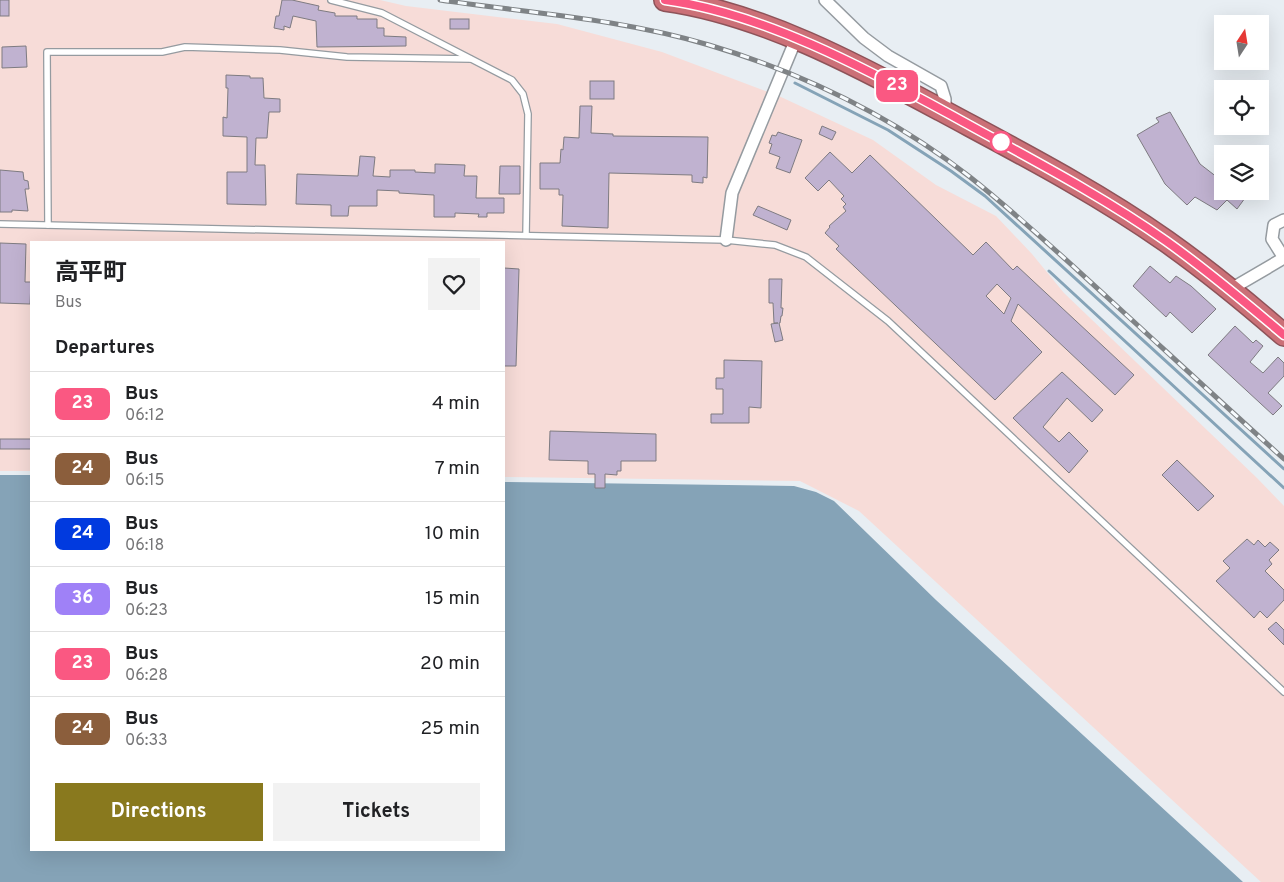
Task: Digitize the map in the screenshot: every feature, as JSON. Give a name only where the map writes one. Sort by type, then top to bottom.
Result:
[{"type":"highway","points":[[678,1],[742,17],[796,39],[877,75],[945,112],[1085,190],[1164,240],[1231,289],[1284,335]]},
{"type":"street","points":[[825,0],[864,38],[888,56],[941,86],[945,98],[945,112]]},
{"type":"street","points":[[726,240],[732,193],[796,39]]},
{"type":"street","points":[[1231,289],[1284,258],[1272,239],[1274,224],[1284,220]]},
{"type":"lane","points":[[331,0],[382,13],[512,80],[523,94],[528,114],[526,235]]},
{"type":"lane","points":[[48,224],[47,52],[162,52],[185,47],[280,50],[347,57],[470,59]]},
{"type":"lane","points":[[0,224],[726,240],[775,245],[806,257],[888,321],[1284,692]]},
{"type":"shaded area","points":[[0,0],[380,0],[406,6],[557,24],[662,52],[781,97],[873,140],[936,185],[996,216],[1032,254],[1064,293],[1284,506],[1284,882],[1261,882],[859,511],[800,481],[505,477],[505,241],[30,241],[30,471],[0,471]]},
{"type":"water","points":[[0,475],[30,475],[30,851],[505,851],[505,482],[794,486],[816,492],[834,501],[936,600],[1243,882],[0,882]]},
{"type":"building","points":[[0,0],[9,0],[9,16],[0,16]]},
{"type":"building","points":[[282,0],[292,0],[319,6],[318,10],[335,13],[335,16],[357,16],[357,19],[377,19],[377,28],[384,28],[384,36],[406,37],[406,46],[317,47],[316,21],[293,16],[290,28],[284,26],[284,30],[274,28],[276,16],[279,16]]},
{"type":"building","points":[[450,19],[469,19],[469,29],[450,29]]},
{"type":"building","points":[[26,46],[27,67],[2,68],[2,47]]},
{"type":"building","points":[[226,75],[263,78],[264,98],[280,99],[280,112],[269,112],[267,138],[256,138],[255,165],[265,165],[266,205],[227,204],[227,172],[247,172],[247,137],[223,136],[223,117],[227,118],[228,88],[226,88]]},
{"type":"building","points":[[590,81],[614,81],[614,99],[590,99]]},
{"type":"building","points":[[580,106],[592,106],[591,133],[613,134],[613,136],[708,137],[707,178],[703,177],[703,183],[692,182],[692,175],[609,173],[608,228],[562,226],[563,195],[559,195],[559,189],[540,189],[540,163],[560,163],[564,137],[579,138]]},
{"type":"building","points":[[1170,112],[1200,164],[1214,175],[1214,200],[1227,200],[1217,210],[1195,197],[1187,205],[1165,184],[1137,135],[1159,122],[1156,118]]},
{"type":"building","points":[[822,126],[836,132],[832,140],[819,134]]},
{"type":"building","points":[[778,132],[802,140],[790,173],[776,168],[780,157],[769,153],[772,144],[769,143],[772,135],[776,136]]},
{"type":"building","points":[[830,152],[852,173],[870,155],[973,255],[986,242],[1013,270],[1017,266],[1134,375],[1115,395],[1018,304],[1011,321],[1042,352],[995,400],[836,249],[839,246],[825,233],[829,226],[846,211],[843,207],[846,204],[841,199],[844,196],[829,180],[818,191],[805,178]],"holes":[[[997,284],[1011,298],[1004,314],[986,296]]]},
{"type":"building","points":[[360,156],[375,157],[373,176],[390,177],[390,170],[415,170],[415,172],[435,173],[435,164],[465,165],[464,176],[477,176],[476,198],[504,198],[504,213],[487,213],[487,217],[478,217],[479,214],[455,213],[455,217],[434,217],[434,195],[377,190],[377,206],[349,206],[348,216],[331,216],[331,205],[296,204],[297,174],[358,176]]},
{"type":"building","points":[[500,166],[520,166],[520,194],[499,194]]},
{"type":"building","points":[[0,170],[23,172],[24,180],[28,181],[29,189],[25,189],[28,211],[12,210],[12,212],[0,212]]},
{"type":"building","points":[[1227,200],[1244,200],[1237,209]]},
{"type":"building","points":[[758,206],[791,220],[787,230],[753,215]]},
{"type":"building","points":[[0,243],[26,244],[25,282],[30,282],[30,304],[0,303]]},
{"type":"building","points":[[1150,266],[1170,283],[1176,276],[1191,286],[1216,309],[1192,333],[1170,312],[1166,317],[1133,286]]},
{"type":"building","points":[[505,268],[519,269],[516,366],[505,366]]},
{"type":"building","points":[[769,279],[782,279],[781,308],[783,308],[779,323],[783,340],[775,342],[771,324],[778,323],[774,323],[773,303],[769,303]]},
{"type":"building","points":[[1235,326],[1253,343],[1256,340],[1263,346],[1250,362],[1263,373],[1278,357],[1284,363],[1284,376],[1268,393],[1282,406],[1273,415],[1208,355]]},
{"type":"building","points":[[724,360],[762,361],[761,408],[749,407],[749,423],[711,423],[711,414],[723,414],[723,389],[716,389],[716,378],[724,378]]},
{"type":"building","points":[[1062,372],[1103,410],[1092,422],[1067,398],[1043,427],[1059,442],[1069,432],[1088,451],[1069,473],[1013,418]]},
{"type":"building","points":[[550,431],[656,434],[656,461],[621,461],[621,471],[617,471],[617,475],[605,474],[605,488],[595,488],[595,474],[588,474],[588,461],[549,460]]},
{"type":"building","points":[[0,439],[30,439],[30,449],[0,449]]},
{"type":"building","points":[[1177,460],[1214,496],[1198,511],[1162,475]]},
{"type":"building","points":[[1247,539],[1254,545],[1258,540],[1265,547],[1270,542],[1279,550],[1269,560],[1272,564],[1265,571],[1284,590],[1284,600],[1267,618],[1260,611],[1254,618],[1216,581],[1230,568],[1223,561]]},
{"type":"building","points":[[1276,622],[1284,630],[1284,645],[1268,629]]},
{"type":"waterway","points":[[795,83],[888,130],[951,171],[985,196],[1284,469]]},
{"type":"waterway","points":[[1049,271],[1284,488]]},
{"type":"railway","points":[[440,0],[609,23],[676,36],[744,56],[779,69],[813,83],[878,116],[941,155],[1005,206],[1284,459]]},
{"type":"bus line","name":"23","points":[[665,0],[742,17],[796,39],[877,75],[988,135],[1085,190],[1164,240],[1231,289],[1284,335]]}]
